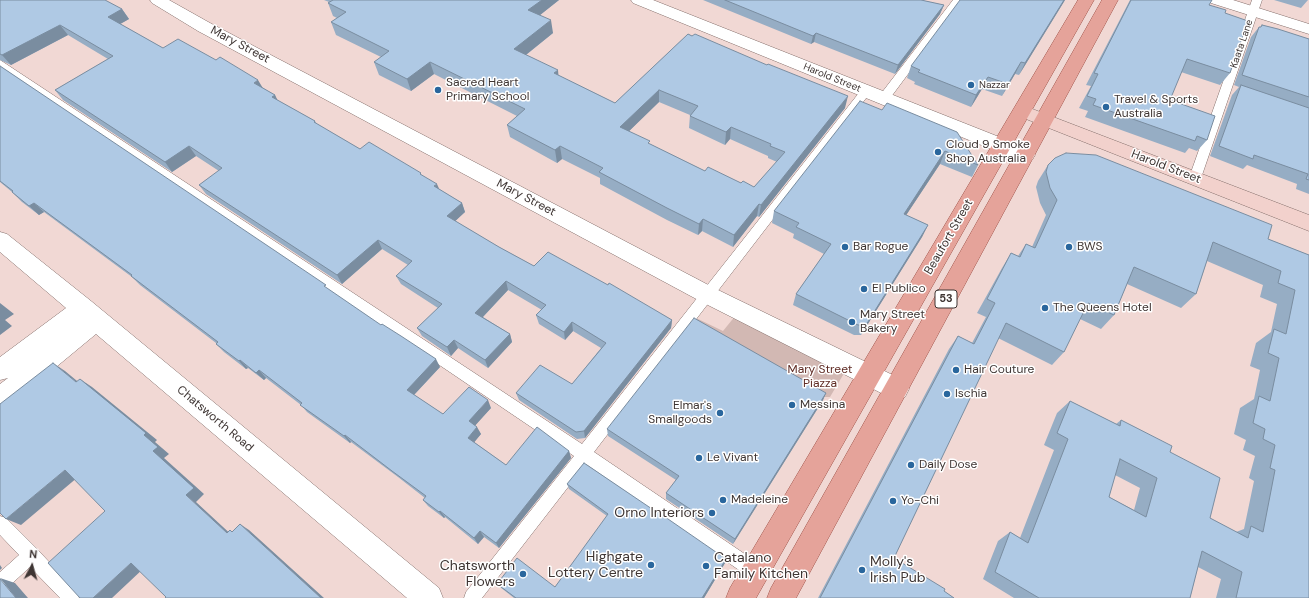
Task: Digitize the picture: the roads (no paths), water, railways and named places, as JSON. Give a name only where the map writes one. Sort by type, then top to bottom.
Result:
[{"type":"main road","name":"Beaufort Street","points":[[740,598],[1086,0]]},
{"type":"main road","name":"53","points":[[781,598],[1110,0]]},
{"type":"street","name":"Mary Street","points":[[158,0],[204,27],[708,295],[897,389]]},
{"type":"street","name":"Harold Street","points":[[640,0],[1026,155]]},
{"type":"street","points":[[1217,0],[1255,6],[1309,29]]},
{"type":"street","name":"Harold Street","points":[[1022,111],[1309,223]]},
{"type":"street","name":"Chatsworth Road","points":[[0,240],[429,598]]},
{"type":"street","points":[[0,370],[90,314]]},
{"type":"street","points":[[0,398],[90,314]]},
{"type":"lane","points":[[884,98],[958,0]]},
{"type":"lane","name":"Kaata Lane","points":[[1195,178],[1231,89],[1255,6]]},
{"type":"lane","points":[[0,63],[584,454],[755,572]]},
{"type":"lane","points":[[472,598],[866,91]]},
{"type":"lane","points":[[0,524],[71,598]]},
{"type":"lane","points":[[0,583],[31,556]]},
{"type":"place","name":"Nazzar","points":[[971,85]]},
{"type":"place","name":"Sacred Heart Primary School","points":[[438,90]]},
{"type":"place","name":"Travel & Sports Australia","points":[[1106,107]]},
{"type":"place","name":"Cloud 9 Smoke Shop Australia","points":[[938,152]]},
{"type":"place","name":"Bar Rogue","points":[[845,247]]},
{"type":"place","name":"BWS","points":[[1069,247]]},
{"type":"place","name":"El Publico","points":[[864,289]]},
{"type":"place","name":"The Queens Hotel","points":[[1045,308]]},
{"type":"place","name":"Mary Street Bakery","points":[[852,322]]},
{"type":"place","name":"Hair Couture","points":[[956,370]]},
{"type":"place","name":"Ischia","points":[[947,394]]},
{"type":"place","name":"Messina","points":[[792,405]]},
{"type":"place","name":"Elmar's Smallgoods","points":[[720,413]]},
{"type":"place","name":"Le Vivant","points":[[699,458]]},
{"type":"place","name":"Daily Dose","points":[[911,465]]},
{"type":"place","name":"Madeleine","points":[[723,500]]},
{"type":"place","name":"Yo-Chi","points":[[893,501]]},
{"type":"place","name":"Orno Interiors","points":[[712,513]]},
{"type":"place","name":"Highgate Lottery Centre","points":[[651,565]]},
{"type":"place","name":"Catalano Family Kitchen","points":[[706,566]]},
{"type":"place","name":"Molly's Irish Pub","points":[[862,570]]},
{"type":"place","name":"Chatsworth Flowers","points":[[523,574]]},
{"type":"park label","name":"Mary Street Piazza","points":[[820,377]]}]
